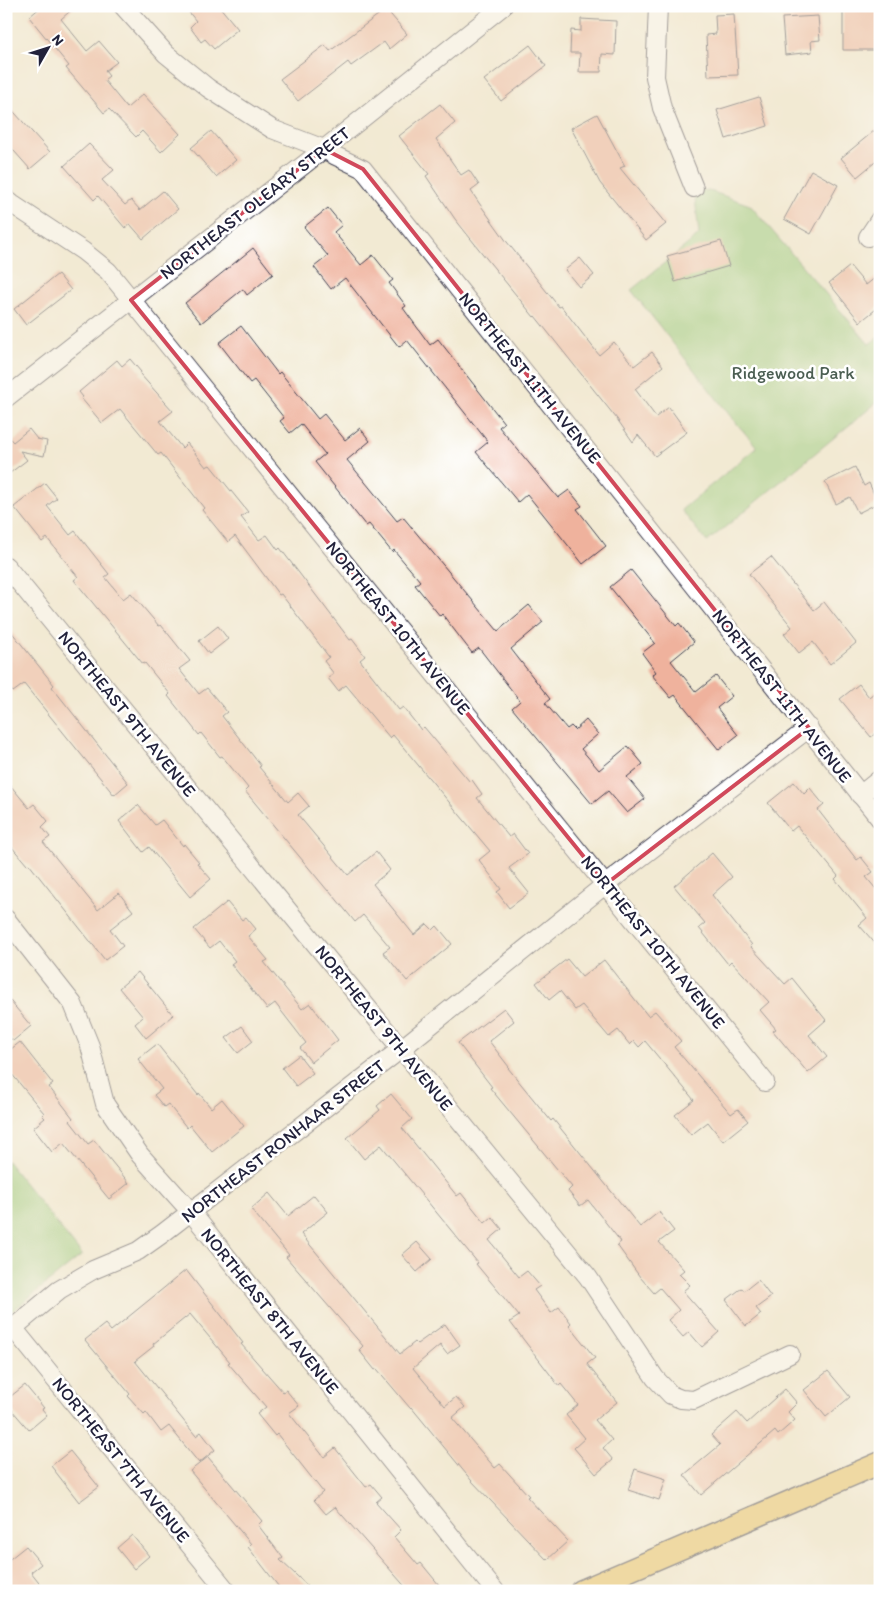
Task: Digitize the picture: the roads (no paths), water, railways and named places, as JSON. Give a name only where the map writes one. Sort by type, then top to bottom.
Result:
[{"type":"main road","points":[[581,1591],[880,1464]]},
{"type":"street","name":"NORTHEAST OLEARY STREET","points":[[6,398],[503,6]]},
{"type":"street","points":[[658,6],[655,78],[662,108],[694,188]]},
{"type":"street","name":"NORTHEAST 11TH AVENUE","points":[[129,8],[166,54],[208,88],[272,129],[324,149],[363,169],[880,819]]},
{"type":"street","name":"NORTHEAST 10TH AVENUE","points":[[6,198],[12,204],[83,251],[108,271],[765,1082]]},
{"type":"street","points":[[868,237],[880,219]]},
{"type":"street","name":"NORTHEAST 9TH AVENUE","points":[[6,566],[588,1277],[655,1378],[671,1395],[694,1400],[790,1354]]},
{"type":"street","name":"NORTHEAST RONHAAR STREET","points":[[10,1332],[59,1290],[93,1270],[138,1251],[191,1212],[401,1049],[606,884],[809,728]]},
{"type":"street","points":[[860,795],[880,780]]},
{"type":"street","name":"NORTHEAST 8TH AVENUE","points":[[6,919],[73,1004],[90,1046],[105,1104],[140,1155],[191,1212],[495,1591]]},
{"type":"street","name":"NORTHEAST 7TH AVENUE","points":[[10,1332],[227,1591]]},
{"type":"park label","name":"Ridgewood Park","points":[[793,373]]}]
